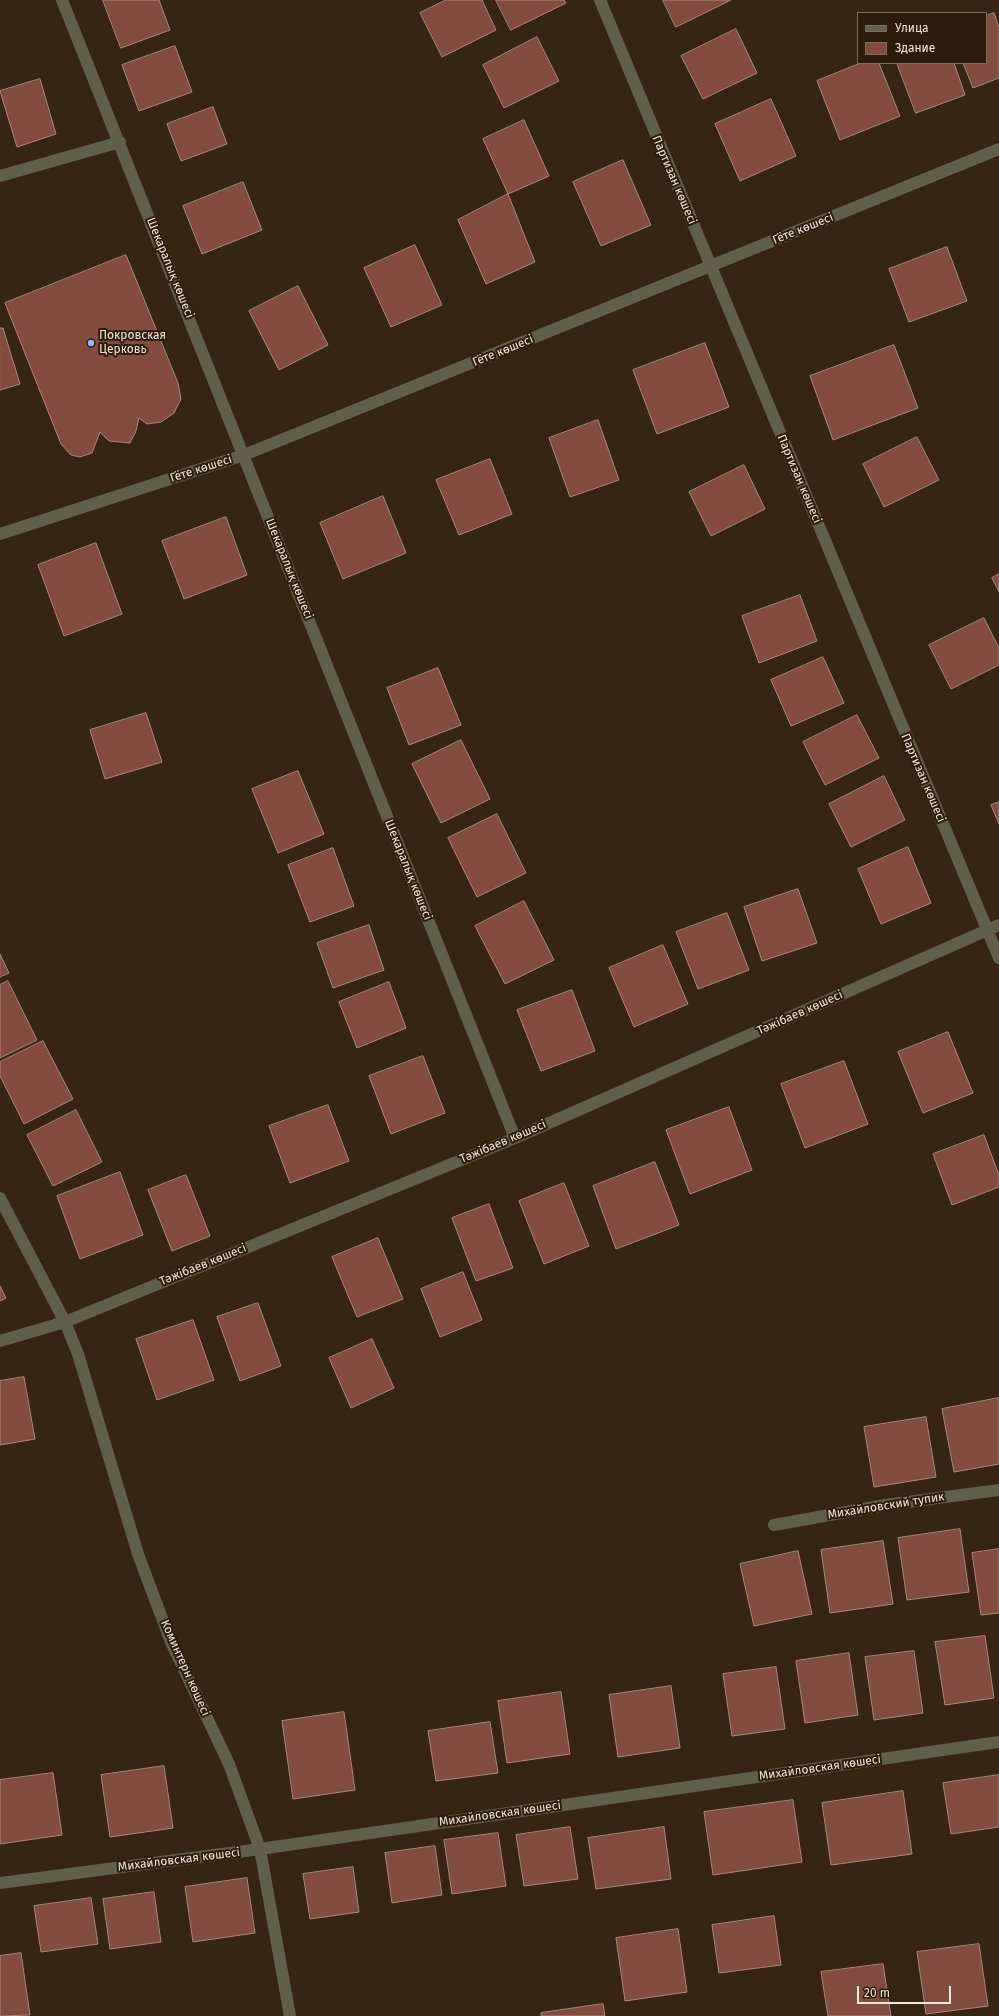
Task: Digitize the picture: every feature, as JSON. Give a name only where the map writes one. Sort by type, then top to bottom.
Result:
[{"type":"street","name":"Шекаралық көшесі","points":[[62,0],[120,142],[515,1138]]},
{"type":"street","name":"Партизан көшесі","points":[[600,0],[999,958]]},
{"type":"street","points":[[0,176],[120,142]]},
{"type":"street","name":"Гёте көшесі","points":[[0,534],[244,455],[999,149]]},
{"type":"street","name":"Тәжібаев көшесі","points":[[0,1340],[65,1322],[515,1138],[999,925]]},
{"type":"street","name":"Коминтерн көшесі","points":[[0,1198],[65,1322],[78,1354],[141,1561],[171,1642],[229,1764],[260,1849],[290,2016]]},
{"type":"street","name":"Михайловский тупик","points":[[774,1525],[885,1505],[999,1490]]},
{"type":"street","name":"Михайловская көшесі","points":[[0,1883],[260,1849],[999,1742]]},
{"type":"building","points":[[103,0],[159,0],[170,30],[121,48]]},
{"type":"building","points":[[446,0],[482,0],[496,30],[442,57],[420,13]]},
{"type":"building","points":[[496,0],[564,0],[566,3],[511,30]]},
{"type":"building","points":[[663,0],[731,0],[676,27]]},
{"type":"building","points":[[994,13],[999,27],[999,78],[973,88],[963,64],[987,64],[987,16]]},
{"type":"building","points":[[736,29],[757,73],[703,99],[681,56]]},
{"type":"building","points":[[537,37],[559,81],[504,108],[483,65]]},
{"type":"building","points":[[175,46],[192,92],[139,111],[122,65]]},
{"type":"building","points":[[859,64],[879,64],[900,116],[840,140],[817,81]]},
{"type":"building","points":[[897,64],[954,64],[965,95],[916,113]]},
{"type":"building","points":[[40,79],[56,134],[17,147],[0,91]]},
{"type":"building","points":[[771,99],[796,156],[740,181],[715,124]]},
{"type":"building","points":[[213,107],[227,144],[181,161],[167,124]]},
{"type":"building","points":[[524,120],[549,176],[508,194],[483,139]]},
{"type":"building","points":[[623,160],[651,225],[601,246],[573,182]]},
{"type":"building","points":[[243,182],[262,230],[202,254],[183,206]]},
{"type":"building","points":[[508,194],[535,262],[486,284],[458,220]]},
{"type":"building","points":[[415,245],[442,305],[391,327],[364,268]]},
{"type":"building","points":[[947,247],[967,301],[909,322],[889,269]]},
{"type":"building","name":"Покровская Церковь","points":[[126,255],[178,383],[181,399],[174,413],[161,422],[147,424],[139,418],[136,431],[130,443],[109,441],[100,432],[92,453],[80,457],[71,455],[61,444],[5,303]]},
{"type":"building","points":[[298,286],[328,345],[279,370],[249,311]]},
{"type":"building","points":[[0,328],[3,328],[20,384],[0,390]]},
{"type":"building","points":[[705,343],[729,407],[657,434],[633,370]]},
{"type":"building","points":[[894,345],[918,408],[833,440],[810,376]]},
{"type":"building","points":[[598,420],[619,480],[570,497],[549,438]]},
{"type":"building","points":[[917,437],[939,480],[884,507],[863,464]]},
{"type":"building","points":[[490,459],[512,514],[459,535],[436,480]]},
{"type":"building","points":[[744,465],[765,509],[711,536],[689,492]]},
{"type":"building","points":[[383,496],[406,553],[343,579],[320,523]]},
{"type":"building","points":[[226,517],[247,575],[184,599],[162,541]]},
{"type":"building","points":[[96,543],[122,614],[64,636],[38,565]]},
{"type":"building","points":[[999,574],[999,592],[992,578]]},
{"type":"building","points":[[800,595],[817,641],[759,663],[742,616]]},
{"type":"building","points":[[984,618],[999,648],[999,665],[951,689],[929,645]]},
{"type":"building","points":[[823,657],[844,703],[791,726],[771,680]]},
{"type":"building","points":[[438,668],[461,725],[409,745],[387,688]]},
{"type":"building","points":[[146,713],[162,762],[105,779],[90,730]]},
{"type":"building","points":[[857,715],[879,758],[825,785],[803,742]]},
{"type":"building","points":[[461,740],[490,799],[441,823],[412,764]]},
{"type":"building","points":[[298,771],[324,834],[278,853],[252,789]]},
{"type":"building","points":[[884,776],[905,820],[851,847],[829,804]]},
{"type":"building","points":[[999,802],[999,824],[991,805]]},
{"type":"building","points":[[497,814],[526,873],[477,897],[448,838]]},
{"type":"building","points":[[908,847],[931,903],[881,924],[858,869]]},
{"type":"building","points":[[333,848],[354,906],[310,922],[288,865]]},
{"type":"building","points":[[798,889],[817,943],[762,961],[744,907]]},
{"type":"building","points":[[524,901],[554,960],[505,984],[475,926]]},
{"type":"building","points":[[727,913],[749,970],[698,989],[676,932]]},
{"type":"building","points":[[369,925],[384,970],[333,988],[317,943]]},
{"type":"building","points":[[663,945],[688,1004],[634,1027],[609,968]]},
{"type":"building","points":[[0,954],[9,973],[0,977]]},
{"type":"building","points":[[8,981],[37,1040],[0,1058],[0,985]]},
{"type":"building","points":[[389,982],[406,1028],[357,1048],[339,1002]]},
{"type":"building","points":[[572,990],[595,1051],[541,1071],[517,1010]]},
{"type":"building","points":[[948,1032],[973,1093],[923,1113],[898,1052]]},
{"type":"building","points":[[43,1041],[73,1099],[24,1124],[0,1076],[0,1062]]},
{"type":"building","points":[[423,1056],[445,1113],[391,1134],[369,1076]]},
{"type":"building","points":[[844,1061],[868,1124],[805,1148],[781,1084]]},
{"type":"building","points":[[328,1105],[349,1161],[290,1183],[269,1126]]},
{"type":"building","points":[[729,1107],[752,1170],[690,1194],[666,1130]]},
{"type":"building","points":[[76,1110],[102,1162],[53,1186],[27,1135]]},
{"type":"building","points":[[984,1135],[999,1175],[999,1187],[952,1205],[933,1154]]},
{"type":"building","points":[[655,1162],[679,1225],[616,1249],[593,1186]]},
{"type":"building","points":[[120,1172],[143,1235],[80,1259],[57,1196]]},
{"type":"building","points":[[186,1175],[210,1236],[172,1251],[148,1190]]},
{"type":"building","points":[[564,1183],[589,1246],[544,1264],[519,1201]]},
{"type":"building","points":[[489,1204],[513,1268],[476,1281],[452,1218]]},
{"type":"building","points":[[378,1238],[403,1299],[357,1317],[332,1257]]},
{"type":"building","points":[[463,1272],[482,1320],[440,1337],[421,1289]]},
{"type":"building","points":[[0,1286],[6,1298],[0,1301]]},
{"type":"building","points":[[258,1303],[281,1366],[240,1381],[217,1317]]},
{"type":"building","points":[[193,1320],[214,1380],[157,1400],[136,1339]]},
{"type":"building","points":[[372,1339],[394,1388],[351,1408],[329,1358]]},
{"type":"building","points":[[24,1377],[35,1439],[0,1445],[0,1381]]},
{"type":"building","points":[[999,1398],[999,1464],[954,1472],[942,1409]]},
{"type":"building","points":[[926,1417],[936,1477],[874,1487],[864,1427]]},
{"type":"building","points":[[960,1529],[969,1592],[907,1600],[898,1538]]},
{"type":"building","points":[[883,1541],[893,1604],[830,1613],[821,1550]]},
{"type":"building","points":[[999,1549],[999,1613],[981,1615],[972,1553]]},
{"type":"building","points":[[798,1551],[812,1614],[754,1626],[740,1564]]},
{"type":"building","points":[[985,1636],[994,1698],[945,1705],[935,1642]]},
{"type":"building","points":[[914,1651],[923,1713],[874,1720],[865,1657]]},
{"type":"building","points":[[849,1653],[858,1715],[805,1723],[796,1661]]},
{"type":"building","points":[[776,1667],[785,1729],[732,1736],[723,1674]]},
{"type":"building","points":[[671,1686],[680,1748],[618,1757],[609,1695]]},
{"type":"building","points":[[561,1692],[570,1754],[507,1763],[498,1701]]},
{"type":"building","points":[[344,1712],[355,1790],[293,1799],[282,1721]]},
{"type":"building","points":[[490,1722],[498,1773],[436,1781],[428,1731]]},
{"type":"building","points":[[164,1766],[173,1828],[110,1837],[101,1775]]},
{"type":"building","points":[[53,1773],[62,1835],[0,1844],[0,1780]]},
{"type":"building","points":[[999,1775],[999,1827],[951,1834],[943,1783]]},
{"type":"building","points":[[903,1791],[912,1854],[831,1865],[822,1803]]},
{"type":"building","points":[[793,1800],[802,1862],[713,1875],[704,1812]]},
{"type":"building","points":[[570,1827],[578,1879],[524,1886],[516,1835]]},
{"type":"building","points":[[664,1827],[671,1879],[596,1889],[588,1838]]},
{"type":"building","points":[[498,1833],[506,1886],[452,1894],[444,1840]]},
{"type":"building","points":[[435,1846],[442,1895],[392,1903],[385,1853]]},
{"type":"building","points":[[353,1867],[359,1912],[310,1919],[303,1874]]},
{"type":"building","points":[[247,1878],[255,1933],[193,1942],[185,1887]]},
{"type":"building","points":[[154,1892],[161,1942],[110,1949],[103,1899]]},
{"type":"building","points":[[91,1898],[98,1944],[41,1952],[34,1906]]},
{"type":"building","points":[[774,1916],[781,1965],[719,1973],[712,1925]]},
{"type":"building","points":[[678,1929],[687,1992],[625,2001],[616,1938]]},
{"type":"building","points":[[979,1944],[988,2006],[926,2014],[917,1952]]},
{"type":"building","points":[[21,1953],[30,2015],[0,2016],[0,1956]]},
{"type":"building","points":[[883,1964],[891,2016],[828,2016],[821,1972]]},
{"type":"building","points":[[603,2004],[605,2016],[541,2016],[541,2013]]},
{"type":"place","name":"Покровская Церковь","points":[[91,343]]}]
